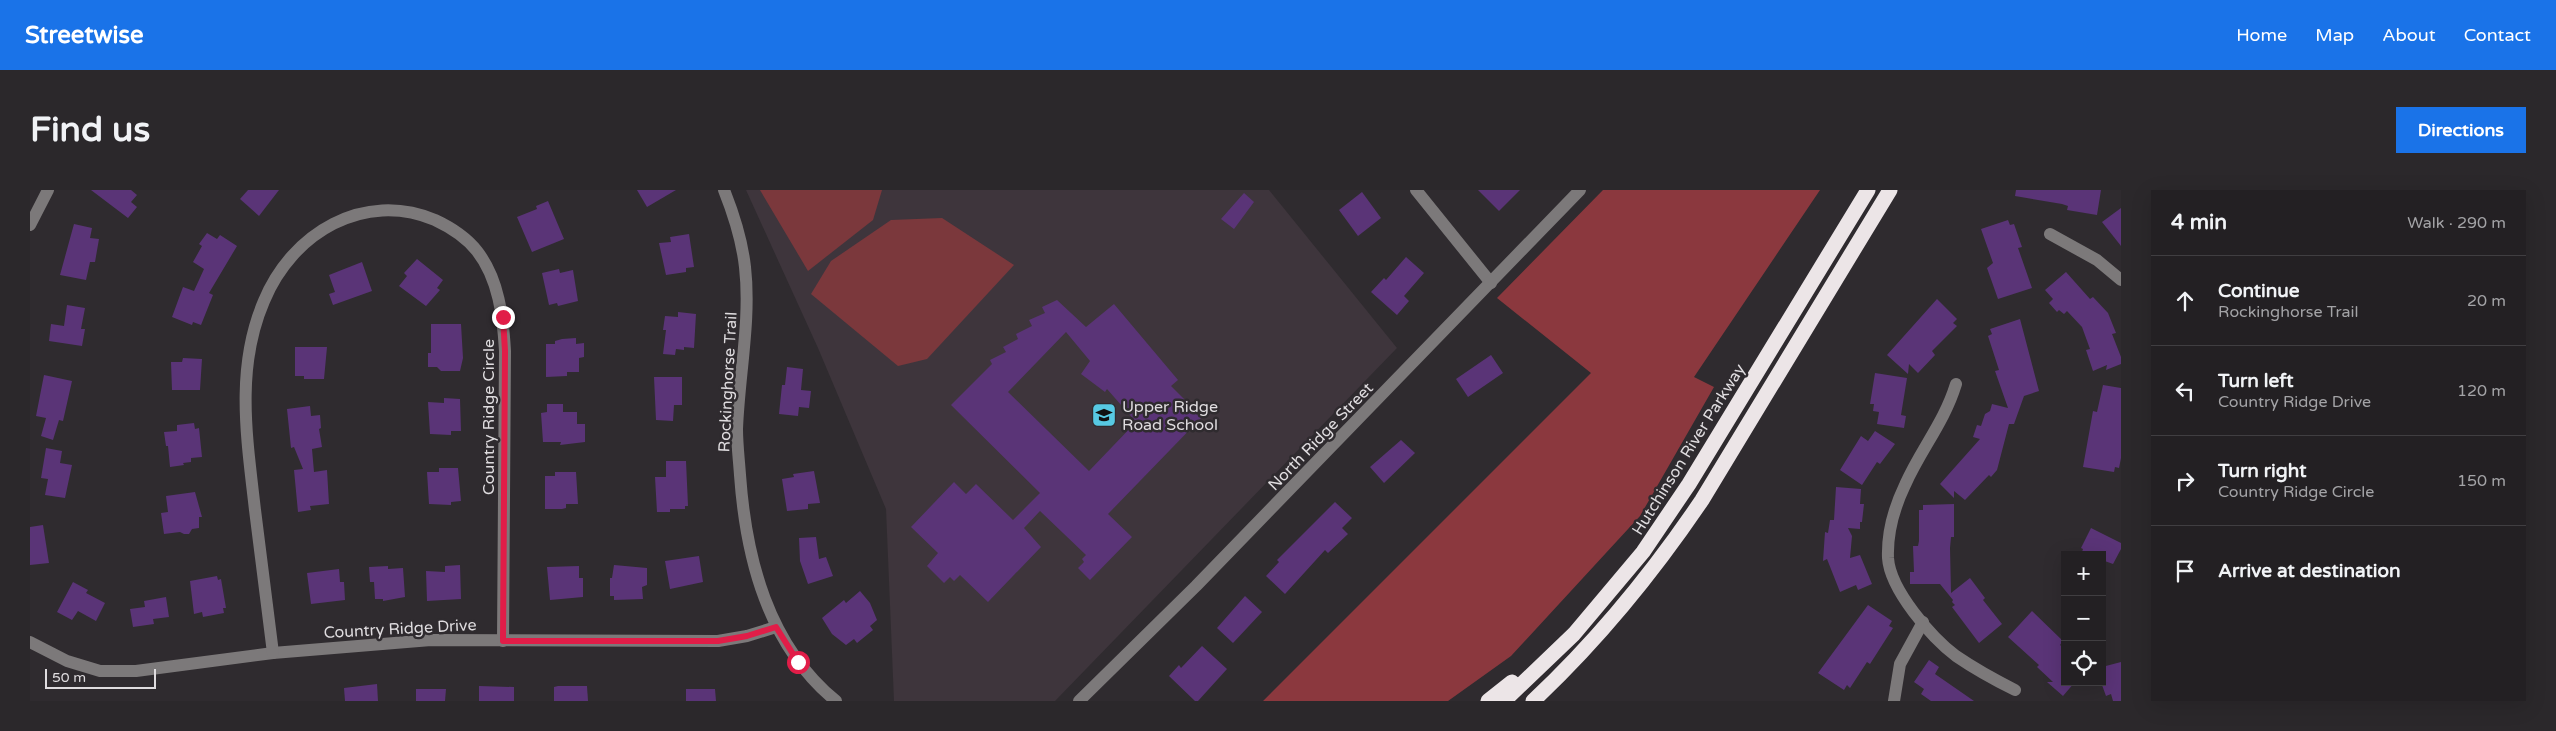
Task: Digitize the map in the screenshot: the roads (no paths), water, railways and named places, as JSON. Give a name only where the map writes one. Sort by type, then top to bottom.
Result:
[{"type":"highway","name":"Hutchinson River Parkway","points":[[1504,701],[1574,634],[1628,572],[1675,507],[1868,190]]},
{"type":"highway","points":[[1544,701],[1586,648],[1639,588],[1697,507],[1890,190]]},
{"type":"highway","points":[[1488,701],[1574,634]]},
{"type":"highway","points":[[1533,701],[1586,648]]},
{"type":"street","points":[[30,226],[48,190]]},
{"type":"street","name":"Rockinghorse Trail","points":[[724,190],[738,226],[745,266],[747,306],[737,431],[742,505],[760,591],[776,627],[798,662],[836,701]]},
{"type":"street","points":[[1416,190],[1491,283]]},
{"type":"street","name":"North Ridge Street","points":[[1079,701],[1196,586],[1580,190]]},
{"type":"street","name":"Country Ridge Circle","points":[[273,653],[244,422],[244,379],[252,343],[263,301],[282,266],[311,237],[345,217],[382,208],[419,213],[452,228],[477,251],[495,283],[503,317],[505,351],[503,641]]},
{"type":"street","points":[[2050,234],[2097,260],[2121,280]]},
{"type":"street","points":[[1956,384],[1949,408],[1905,484],[1894,512],[1889,530],[1888,559],[1891,573],[1899,591],[1923,622],[1954,654],[1982,673],[2015,690]]},
{"type":"street","points":[[1894,701],[1900,664],[1923,622]]},
{"type":"street","name":"Country Ridge Drive","points":[[31,644],[67,661],[100,671],[136,671],[273,653],[412,642],[718,641],[747,636],[776,627]]},
{"type":"place","name":"Upper Ridge Road School","points":[[1104,415]]}]
